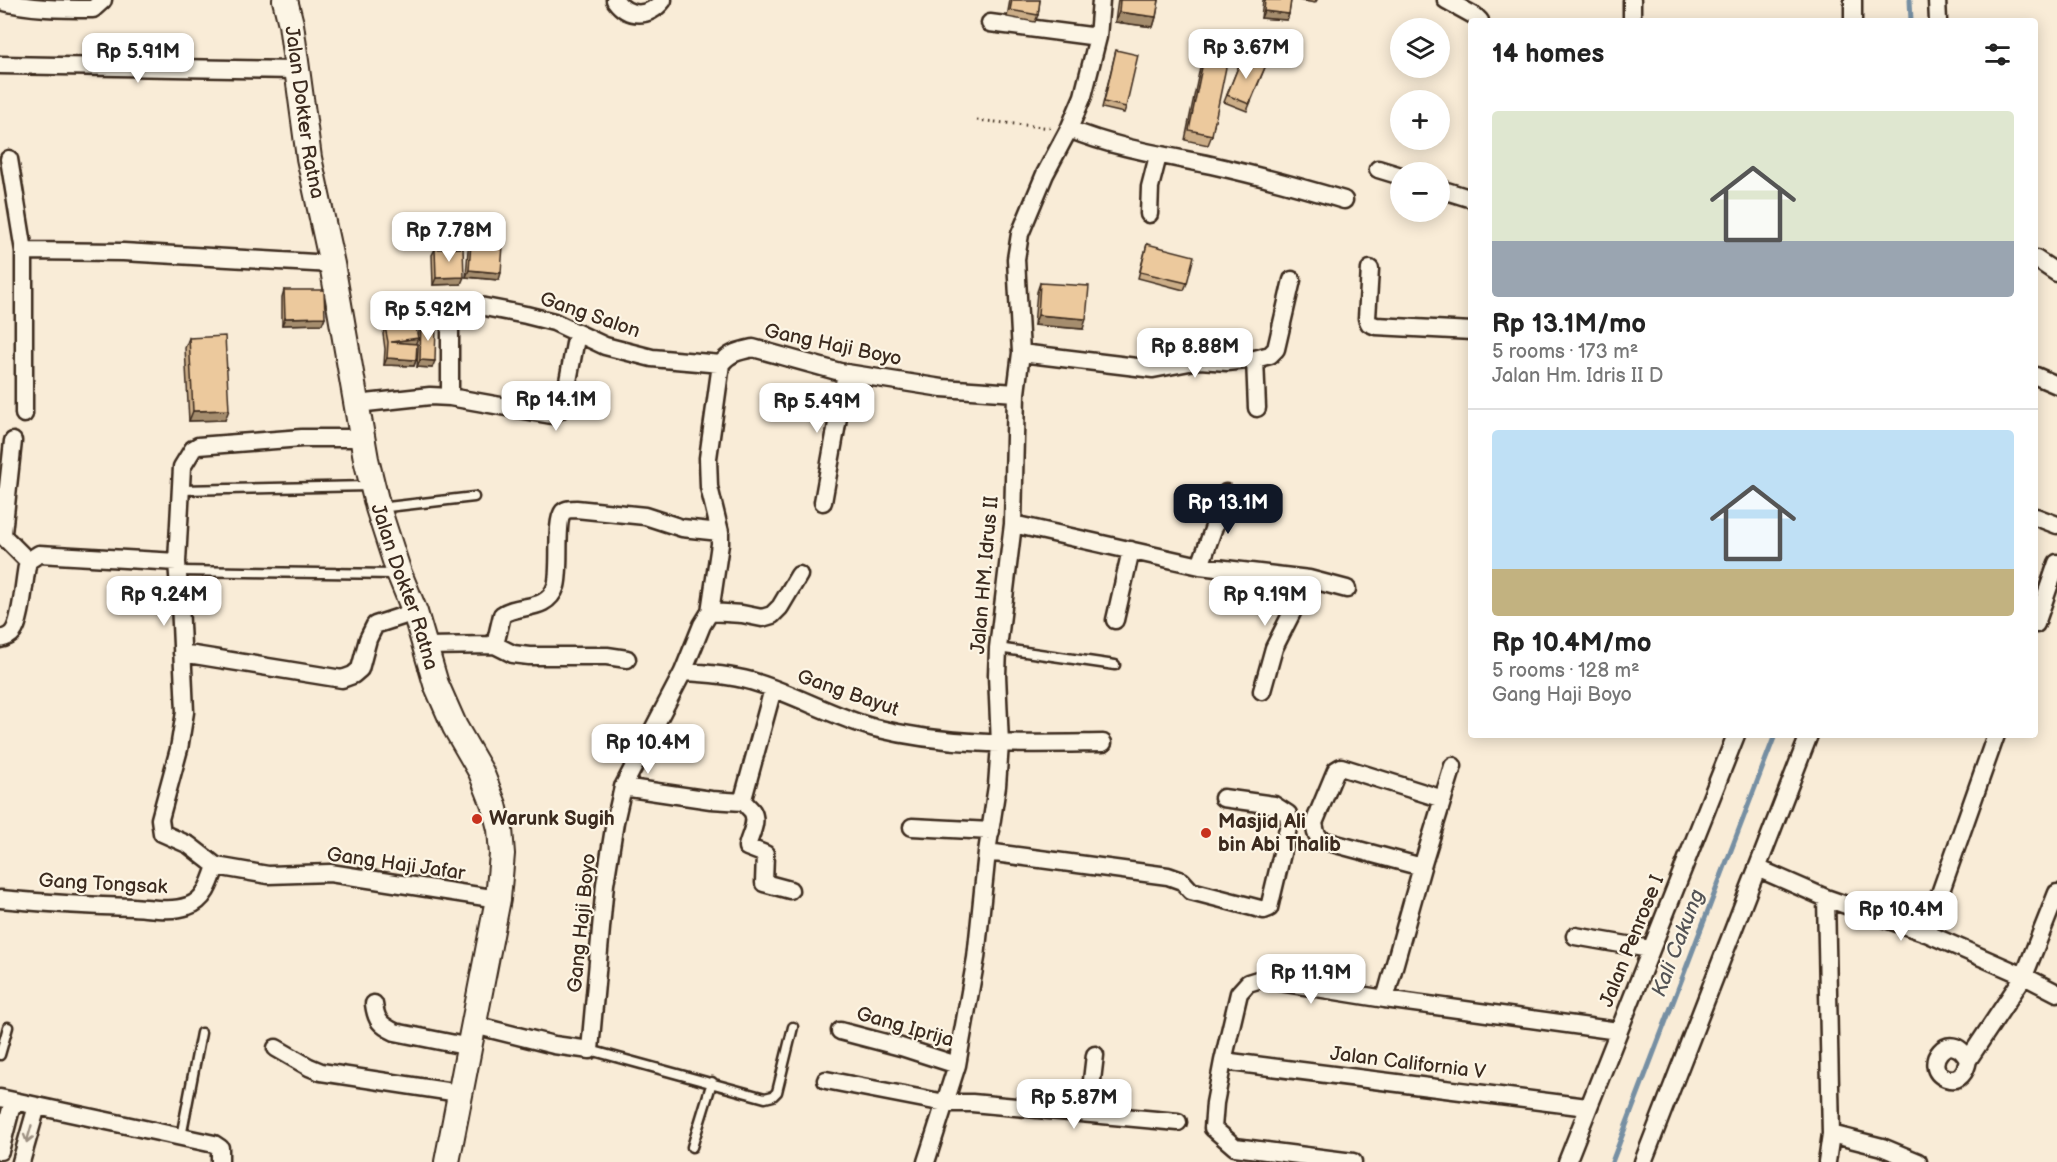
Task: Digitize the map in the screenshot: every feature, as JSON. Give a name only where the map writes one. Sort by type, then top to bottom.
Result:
[{"type":"street","points":[[0,1],[10,4],[68,9],[93,9],[103,0]]},
{"type":"street","name":"Jalan Dokter Ratna","points":[[285,0],[291,24],[309,158],[332,264],[362,438],[376,497],[399,573],[415,612],[436,684],[481,772],[494,805],[500,829],[502,854],[498,899],[447,1162]]},
{"type":"street","points":[[615,0],[627,11],[643,14],[658,7],[663,0]]},
{"type":"street","name":"Jalan HM. Idrus II","points":[[926,1162],[957,1065],[976,957],[1000,744],[998,648],[1013,524],[1016,393],[1021,353],[1016,259],[1020,234],[1045,174],[1069,129],[1083,96],[1098,37],[1101,0]]},
{"type":"street","points":[[1446,0],[1477,18]]},
{"type":"street","points":[[1632,0],[1632,18]]},
{"type":"street","points":[[1853,0],[1853,18]]},
{"type":"street","points":[[1937,0],[1938,18]]},
{"type":"street","points":[[990,23],[1098,37]]},
{"type":"street","points":[[0,66],[297,70]]},
{"type":"street","points":[[1069,129],[1098,141],[1158,156],[1213,165],[1344,200]]},
{"type":"street","points":[[1149,214],[1150,187],[1158,156]]},
{"type":"street","points":[[9,159],[24,252],[24,414]]},
{"type":"street","points":[[1378,169],[1390,173]]},
{"type":"street","points":[[1450,192],[1468,198]]},
{"type":"street","points":[[24,252],[123,252],[332,264]]},
{"type":"street","points":[[2038,260],[2057,273]]},
{"type":"street","points":[[1370,269],[1367,318],[1369,323],[1376,326],[1468,331]]},
{"type":"street","points":[[1021,353],[1153,369],[1200,360],[1227,362],[1270,355],[1276,349],[1292,280]]},
{"type":"street","name":"Gang Salon","points":[[450,397],[451,306],[459,302],[554,322],[604,346],[652,358],[721,364]]},
{"type":"street","points":[[357,404],[430,396],[450,397],[552,415],[564,408],[577,333]]},
{"type":"street","name":"Gang Haji Boyo","points":[[590,1050],[604,884],[623,787],[683,672],[710,612],[718,565],[720,532],[712,503],[708,474],[721,364],[727,356],[753,348],[846,373],[942,388],[1016,393]]},
{"type":"street","points":[[1255,359],[1257,408]]},
{"type":"street","points":[[823,502],[846,373]]},
{"type":"street","points":[[2038,377],[2057,385]]},
{"type":"street","points":[[216,866],[189,845],[162,833],[159,827],[175,767],[185,712],[178,567],[182,467],[193,449],[198,446],[302,438],[362,438]]},
{"type":"street","points":[[14,441],[3,533],[5,538],[28,561]]},
{"type":"street","points":[[1200,566],[1226,493]]},
{"type":"street","points":[[495,645],[502,615],[507,610],[528,608],[539,604],[552,594],[556,585],[559,564],[560,522],[565,510],[576,509],[645,516],[682,528],[720,532]]},
{"type":"street","points":[[2038,518],[2057,525]]},
{"type":"street","points":[[1013,524],[1200,566],[1309,579],[1347,589]]},
{"type":"street","points":[[1115,620],[1131,550]]},
{"type":"street","points":[[0,639],[14,632],[28,561],[39,554],[178,567]]},
{"type":"street","points":[[2038,618],[2057,563]]},
{"type":"street","points":[[710,612],[762,618],[772,615],[780,607],[799,575]]},
{"type":"street","points":[[1262,692],[1274,648],[1309,579]]},
{"type":"street","points":[[182,653],[342,678],[353,675],[360,669],[368,639],[375,625],[415,612]]},
{"type":"street","points":[[424,646],[495,645],[513,654],[529,656],[607,656],[627,659]]},
{"type":"street","name":"Gang Bayut","points":[[683,672],[734,677],[773,688],[873,728],[939,741],[1000,744],[1103,743]]},
{"type":"street","points":[[743,802],[773,688]]},
{"type":"street","name":"Jalan Penrose I","points":[[1567,1162],[1735,738]]},
{"type":"street","points":[[1644,1162],[1808,738]]},
{"type":"street","points":[[1926,933],[1995,738]]},
{"type":"street","points":[[1385,999],[1453,766]]},
{"type":"street","points":[[1422,867],[1321,840],[1316,833],[1314,823],[1336,770],[1341,767],[1443,799]]},
{"type":"street","points":[[623,787],[711,800],[743,802],[752,812],[754,821],[747,847],[765,854],[764,883],[790,890]]},
{"type":"street","points":[[987,852],[1168,876],[1182,881],[1191,891],[1264,910],[1269,908],[1289,824],[1288,814],[1274,805],[1223,798]]},
{"type":"street","points":[[912,827],[991,831]]},
{"type":"street","name":"Gang Haji Jafar","points":[[216,866],[268,875],[330,873],[498,899]]},
{"type":"street","name":"Gang Tongsak","points":[[0,898],[68,905],[172,909],[190,906],[199,900],[212,880],[216,866]]},
{"type":"street","points":[[1756,868],[1826,898],[1926,933],[2025,976],[2057,993]]},
{"type":"street","points":[[1968,1060],[2025,976],[2057,893]]},
{"type":"street","points":[[1826,898],[1831,1134],[1827,1162]]},
{"type":"street","points":[[1575,936],[1650,949]]},
{"type":"street","points":[[1353,1162],[1235,1147],[1213,1128],[1223,1061],[1239,993],[1248,983],[1261,979],[1385,999],[1618,1031]]},
{"type":"street","points":[[374,1004],[377,1020],[384,1027],[395,1032],[472,1036],[590,1050]]},
{"type":"street","name":"Gang Iprija","points":[[840,1031],[957,1065]]},
{"type":"street","points":[[276,1048],[321,1072],[459,1093]]},
{"type":"street","points":[[1088,1114],[1095,1055]]},
{"type":"street","name":"Jalan California V","points":[[1223,1061],[1587,1107]]},
{"type":"street","points":[[826,1080],[945,1103],[972,1103],[1178,1122]]},
{"type":"street","points":[[0,1151],[7,1099],[214,1144],[220,1148],[220,1162]]},
{"type":"street","points":[[21,1162],[37,1106]]},
{"type":"street","points":[[1831,1134],[1882,1147],[1918,1162]]},
{"type":"lane","points":[[182,490],[376,497],[474,497]]},
{"type":"lane","points":[[178,567],[399,573]]},
{"type":"lane","points":[[998,648],[1115,665]]},
{"type":"lane","points":[[590,1050],[765,1098],[777,1092],[793,1026]]},
{"type":"lane","points":[[0,1055],[8,1027]]},
{"type":"lane","points":[[181,1137],[201,1033]]},
{"type":"lane","points":[[692,1147],[712,1082]]},
{"type":"path","points":[[977,120],[1069,129]]},
{"type":"building","points":[[1012,0],[1040,0],[1038,15],[1010,10]]},
{"type":"building","points":[[1120,0],[1159,0],[1156,17],[1119,12]]},
{"type":"building","points":[[1265,0],[1291,0],[1289,14],[1264,11]]},
{"type":"building","points":[[1207,43],[1230,48],[1212,135],[1189,130]]},
{"type":"building","points":[[1116,50],[1138,55],[1126,107],[1104,102]]},
{"type":"building","points":[[1243,55],[1266,65],[1249,104],[1227,95]]},
{"type":"building","points":[[471,243],[503,245],[501,273],[469,270]]},
{"type":"building","points":[[1147,244],[1194,256],[1187,283],[1140,272]]},
{"type":"building","points":[[463,248],[464,277],[436,278],[435,249]]},
{"type":"building","points":[[1040,283],[1089,286],[1086,319],[1038,315]]},
{"type":"building","points":[[284,290],[324,290],[325,317],[285,318]]},
{"type":"building","points":[[415,323],[418,338],[391,342],[417,344],[416,360],[387,358],[388,342],[385,327]]},
{"type":"building","points":[[421,323],[436,324],[435,361],[420,360]]},
{"type":"building","points":[[225,336],[229,410],[193,411],[189,338]]},
{"type":"waterway","name":"Kali Cakung","points":[[1910,0],[1911,18]]},
{"type":"waterway","name":"Kali Cakung","points":[[1612,1162],[1774,738]]},
{"type":"place","name":"Warunk Sugih","points":[[477,819]]},
{"type":"place","name":"Masjid Ali bin Abi Thalib","points":[[1206,833]]}]
